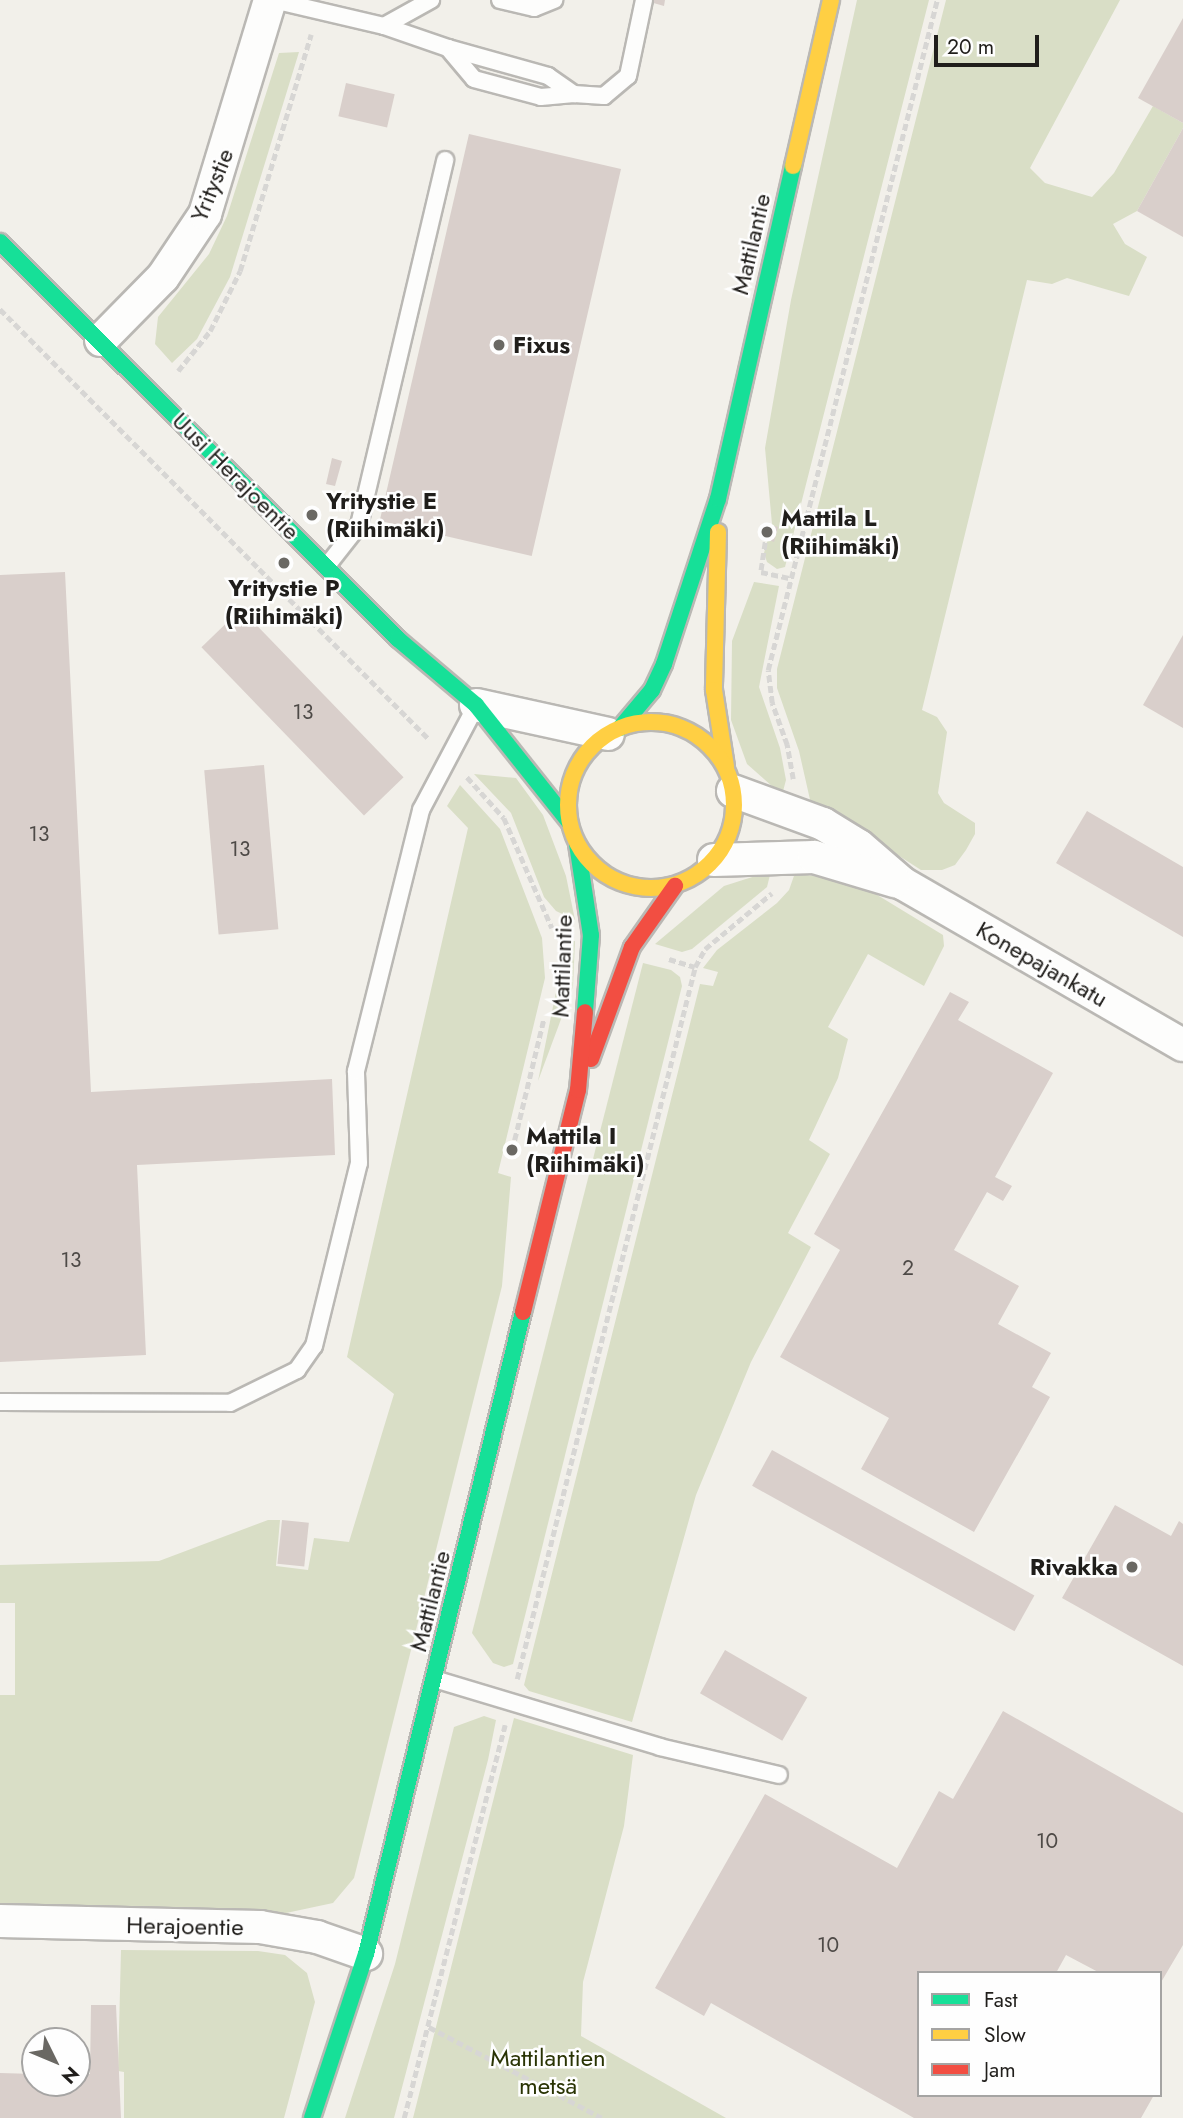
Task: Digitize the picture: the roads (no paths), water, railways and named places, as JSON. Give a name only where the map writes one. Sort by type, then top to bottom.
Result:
[{"type":"street","name":"Yritystie","points":[[101,340],[163,277],[205,214],[271,0]]},
{"type":"street","name":"Mattilantie","points":[[614,731],[652,690],[664,664],[718,499],[831,0]]},
{"type":"street","name":"Uusi Herajoentie","points":[[0,242],[407,648],[476,705],[569,822]]},
{"type":"street","name":"Mattilantie","points":[[718,499],[714,690],[730,779]]},
{"type":"street","name":"Uusi Herajoentie","points":[[476,705],[614,731]]},
{"type":"street","points":[[644,722],[692,732],[711,747],[730,779],[734,816],[714,860],[675,886],[629,886],[608,877],[577,844],[569,822],[572,777],[583,757],[614,731],[644,722]]},
{"type":"street","name":"Konepajankatu","points":[[730,779],[859,846],[902,883],[1183,1045]]},
{"type":"street","name":"Mattilantie","points":[[312,2118],[366,1954],[578,1090],[591,935],[577,844]]},
{"type":"street","name":"Konepajankatu","points":[[714,860],[785,855],[814,858],[902,883]]},
{"type":"street","name":"Mattilantie","points":[[578,1090],[611,1014],[632,947],[675,886]]},
{"type":"street","name":"Herajoentie","points":[[0,1921],[260,1927],[317,1937],[366,1954]]},
{"type":"lane","points":[[271,0],[384,26],[448,48],[548,76],[574,94]]},
{"type":"lane","points":[[384,26],[431,0]]},
{"type":"lane","points":[[500,0],[534,8],[554,0]]},
{"type":"lane","points":[[448,48],[474,79],[541,97],[574,94],[604,96],[622,85],[628,76],[644,0]]},
{"type":"lane","points":[[326,567],[359,525],[444,160]]},
{"type":"lane","points":[[0,1402],[230,1403],[297,1370],[314,1346],[359,1163],[356,1071],[421,810],[451,760],[476,705]]},
{"type":"lane","points":[[434,1679],[660,1747],[779,1774]]},
{"type":"place","name":"Fixus","points":[[499,345]]},
{"type":"place","name":"Yritystie E (Riihimäki)","points":[[312,515]]},
{"type":"place","name":"Mattila L (Riihimäki)","points":[[767,532]]},
{"type":"place","name":"Yritystie P (Riihimäki)","points":[[284,563]]},
{"type":"place","name":"Mattila I (Riihimäki)","points":[[512,1150]]},
{"type":"place","name":"Rivakka","points":[[1132,1567]]},
{"type":"park label","name":"Mattilantien metsä","points":[[548,2072]]}]
